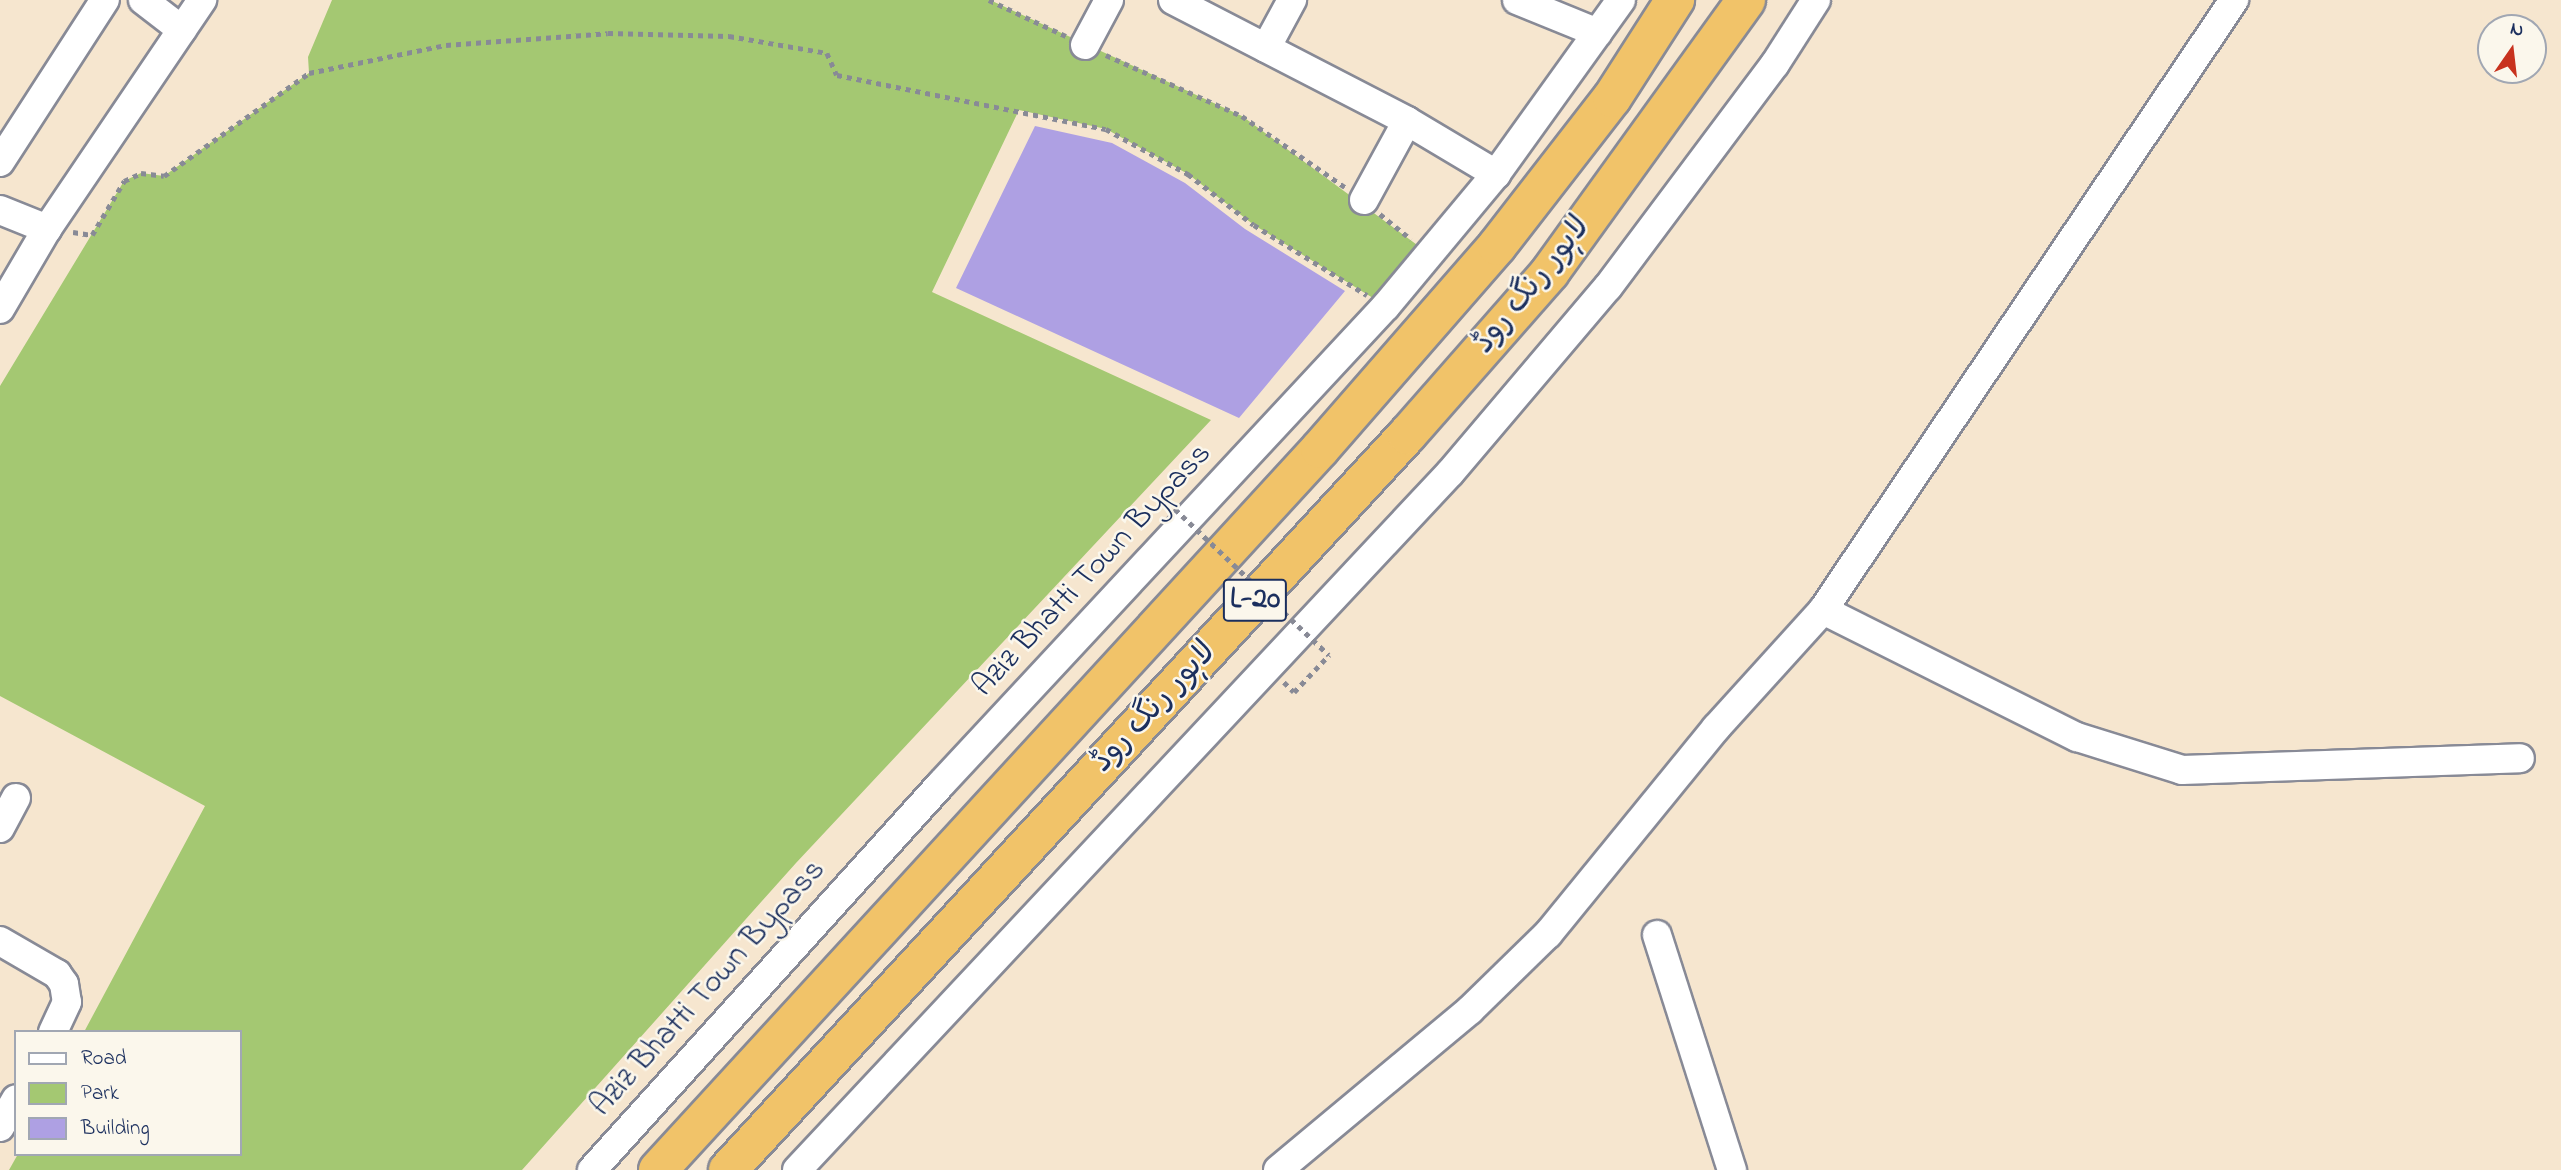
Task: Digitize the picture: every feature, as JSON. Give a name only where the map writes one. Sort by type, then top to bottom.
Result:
[{"type":"highway","name":"لاہور رنگ روڈ","points":[[658,1170],[1321,449],[1497,246],[1612,98],[1675,0]]},
{"type":"highway","name":"لاہور رنگ روڈ","points":[[727,1170],[1407,435],[1550,272],[1746,0]]},
{"type":"street","points":[[0,162],[105,0]]},
{"type":"street","points":[[143,0],[182,30]]},
{"type":"street","points":[[0,309],[47,229],[202,0]]},
{"type":"street","points":[[1085,45],[1109,0]]},
{"type":"street","points":[[1172,0],[1407,121],[1496,174]]},
{"type":"street","points":[[1266,48],[1292,0]]},
{"type":"street","points":[[1517,0],[1598,33]]},
{"type":"street","name":"Aziz Bhatti Town Bypass","points":[[592,1170],[941,784],[1386,306],[1496,174],[1621,0]]},
{"type":"street","points":[[797,1170],[1450,473],[1608,287],[1775,64],[1816,0]]},
{"type":"street","points":[[1278,1170],[1471,1010],[1548,934],[1716,728],[1823,610],[2234,0]]},
{"type":"street","points":[[1364,200],[1407,121]]},
{"type":"street","points":[[0,210],[47,229]]},
{"type":"street","points":[[1823,610],[2077,737],[2182,770],[2520,758]]},
{"type":"street","points":[[0,828],[16,798]]},
{"type":"street","points":[[1657,935],[1732,1170]]},
{"type":"street","points":[[0,941],[57,974],[64,984],[67,1002],[53,1030]]},
{"type":"street","points":[[0,1127],[14,1102]]},
{"type":"path","points":[[989,0],[1242,116],[1364,200],[1428,253]]},
{"type":"path","points":[[47,229],[92,235],[124,181],[141,173],[164,176],[309,73],[446,46],[608,33],[729,36],[827,53],[836,75],[1106,129],[1188,174],[1254,225],[1386,306]]},
{"type":"path","points":[[1175,509],[1329,655],[1294,692]]},
{"type":"green space","points":[[332,0],[990,0],[1242,116],[1428,253],[1386,306],[1254,225],[1188,174],[1106,129],[1019,110],[932,292],[1211,420],[796,863],[522,1170],[9,1170],[17,1156],[242,1156],[242,1030],[85,1030],[205,806],[0,696],[0,386],[124,181],[141,173],[164,176],[309,73],[308,57]]},
{"type":"building","points":[[1035,126],[1112,143],[1185,183],[1245,229],[1345,291],[1239,418],[956,288]]}]
